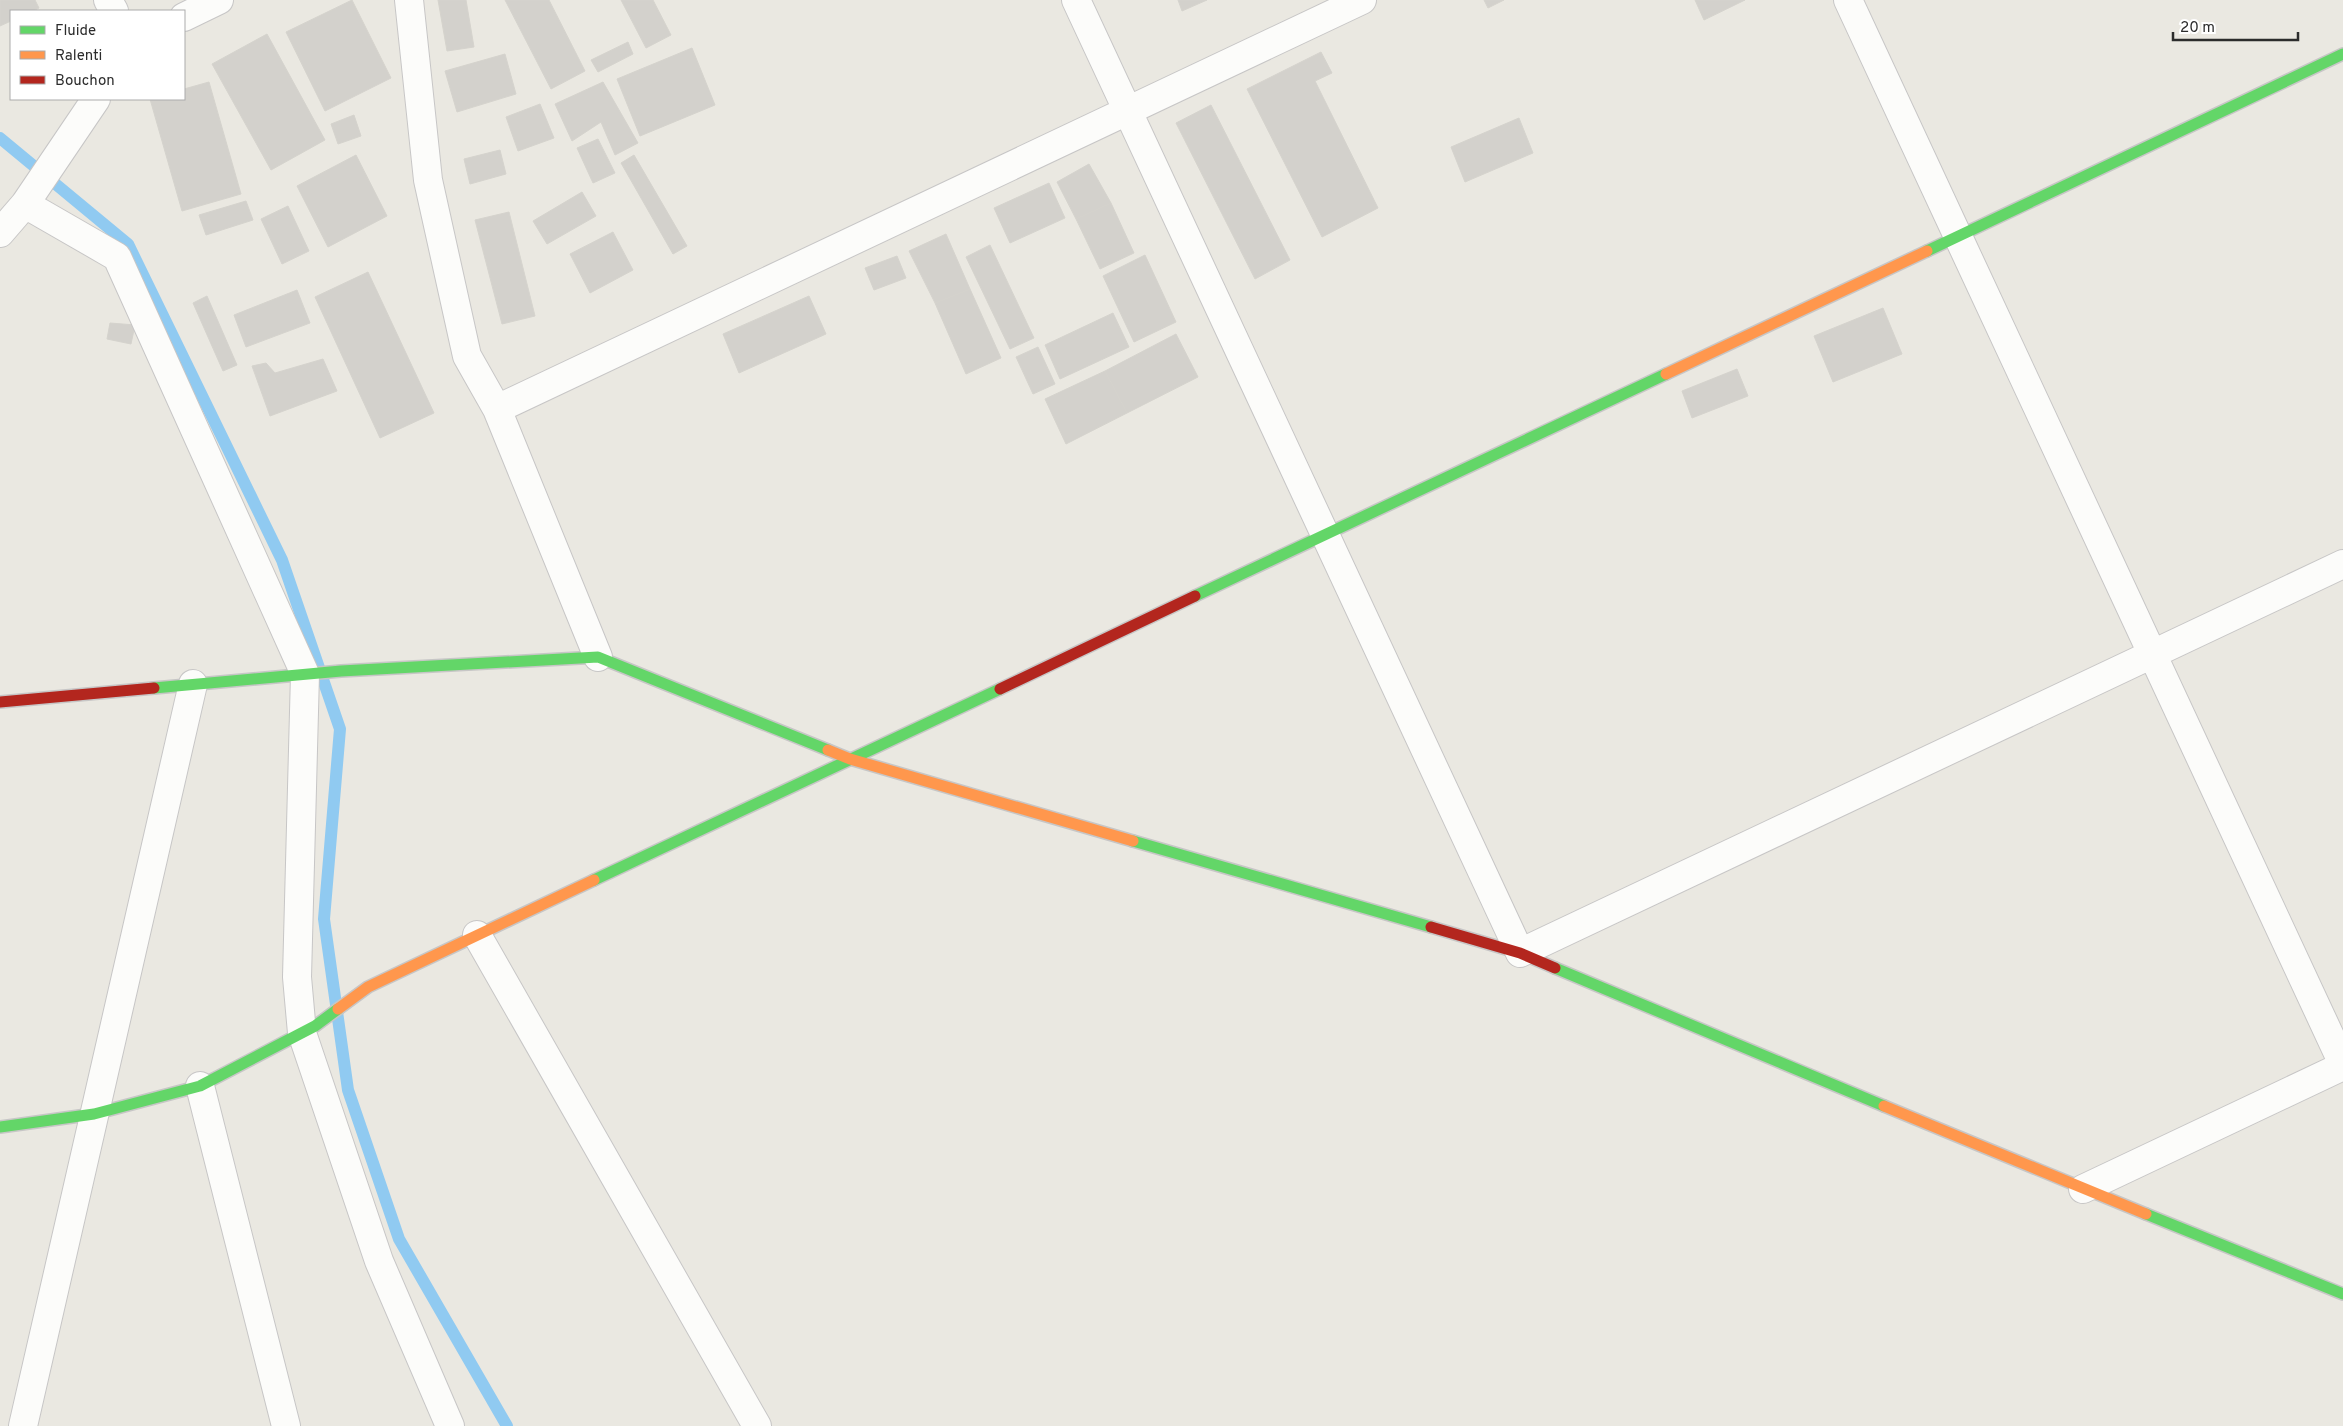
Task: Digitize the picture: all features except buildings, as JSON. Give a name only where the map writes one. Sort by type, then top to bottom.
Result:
[{"type":"street","points":[[185,17],[219,0]]},
{"type":"street","points":[[409,0],[428,180],[467,356],[496,409],[598,657]]},
{"type":"street","points":[[1076,0],[1520,953]]},
{"type":"street","points":[[496,409],[1362,0]]},
{"type":"street","points":[[1848,0],[2343,1065],[2083,1189]]},
{"type":"street","points":[[0,1127],[94,1114],[200,1086],[308,1030],[368,987],[2343,54]]},
{"type":"street","points":[[0,233],[29,197],[95,100]]},
{"type":"street","points":[[29,197],[117,257],[304,674],[297,977],[308,1030],[379,1262],[450,1426]]},
{"type":"street","points":[[1520,953],[2343,564]]},
{"type":"street","points":[[0,702],[341,671],[598,657],[850,759],[1520,953],[2083,1189],[2343,1294]]},
{"type":"street","points":[[23,1426],[193,684]]},
{"type":"street","points":[[476,935],[757,1426]]},
{"type":"street","points":[[200,1086],[286,1426]]},
{"type":"waterway","points":[[0,138],[128,244],[282,560],[340,729],[324,919],[348,1090],[399,1239],[507,1426]]},
{"type":"traffic: fast","points":[[1927,251],[2343,54]]},
{"type":"traffic: fast","points":[[1195,596],[1666,374]]},
{"type":"traffic: fast","points":[[154,688],[341,671],[598,657],[828,750]]},
{"type":"traffic: fast","points":[[594,880],[1000,689]]},
{"type":"traffic: fast","points":[[1133,841],[1431,927]]},
{"type":"traffic: fast","points":[[1555,968],[1884,1106]]},
{"type":"traffic: fast","points":[[0,1127],[94,1114],[200,1086],[315,1026],[338,1009]]},
{"type":"traffic: fast","points":[[2146,1214],[2343,1294]]},
{"type":"traffic: slow","points":[[1666,374],[1927,251]]},
{"type":"traffic: slow","points":[[828,750],[850,759],[1133,841]]},
{"type":"traffic: slow","points":[[338,1009],[368,987],[594,880]]},
{"type":"traffic: slow","points":[[1884,1106],[2146,1214]]},
{"type":"traffic: jam","points":[[1000,689],[1195,596]]},
{"type":"traffic: jam","points":[[0,702],[154,688]]},
{"type":"traffic: jam","points":[[1431,927],[1520,953],[1555,968]]}]
